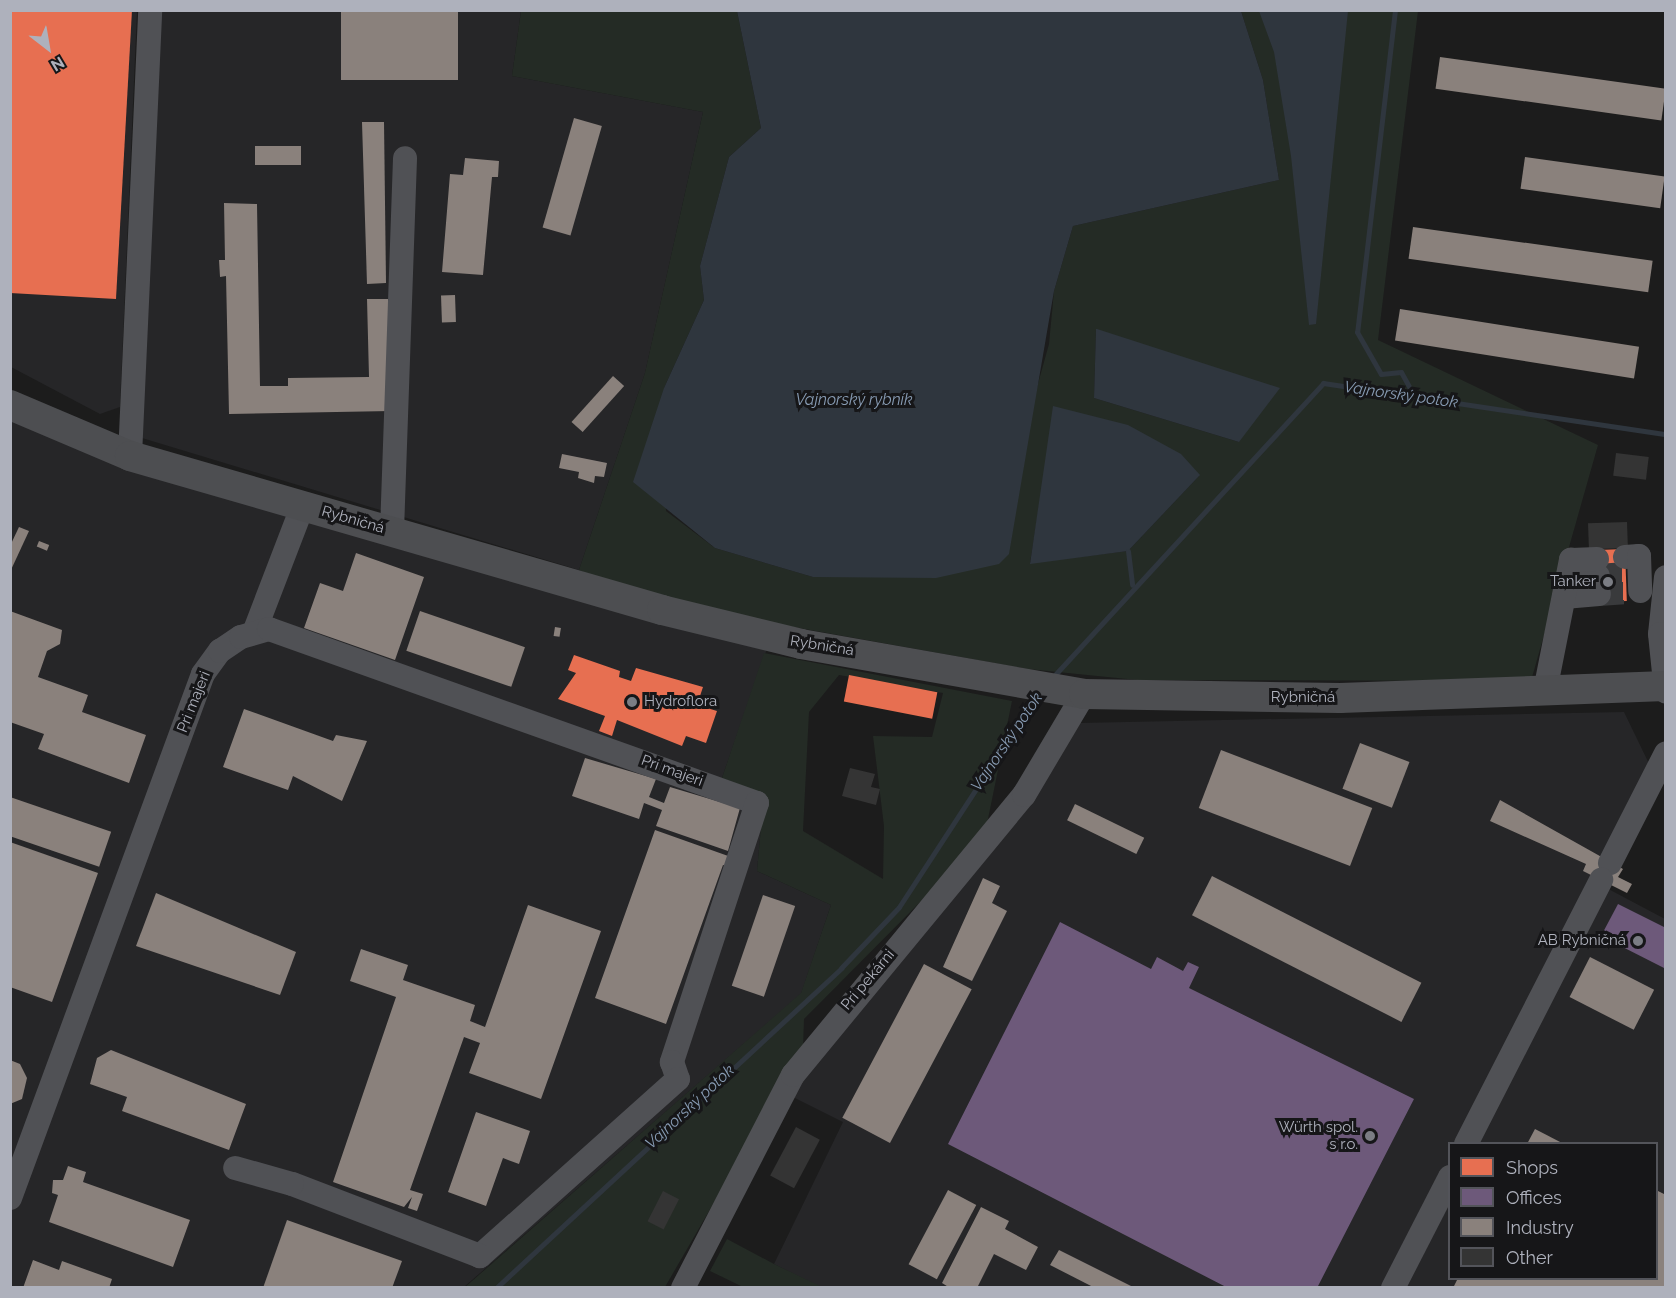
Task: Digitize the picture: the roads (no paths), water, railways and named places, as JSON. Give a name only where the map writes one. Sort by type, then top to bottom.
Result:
[{"type":"main road","name":"Rybničná","points":[[10,405],[130,456],[771,637],[1059,690],[1199,700],[1665,688]]},
{"type":"street","points":[[130,456],[150,10]]},
{"type":"street","points":[[392,531],[405,158]]},
{"type":"street","points":[[255,630],[303,506]]},
{"type":"street","points":[[1545,691],[1565,588],[1571,560],[1598,576],[1565,588]]},
{"type":"street","name":"Rybničná","points":[[1665,577],[1663,605],[1665,688]]},
{"type":"street","points":[[1632,578],[1663,605]]},
{"type":"street","name":"Pri majeri","points":[[10,1198],[203,674],[220,651],[255,630],[288,636],[757,803],[672,1062],[678,1079],[480,1256],[292,1184],[235,1168]]},
{"type":"street","name":"Pri pekárni","points":[[683,1287],[799,1067],[1024,795],[1059,690]]},
{"type":"street","points":[[1467,1142],[1665,753]]},
{"type":"street","points":[[1394,1287],[1448,1179]]},
{"type":"water","name":"Vajnorský rybník","points":[[737,11],[1241,11],[1263,80],[1279,180],[1073,226],[1054,291],[1009,554],[999,564],[936,578],[813,577],[715,548],[633,482],[664,388],[704,300],[700,266],[729,157],[761,128]]},
{"type":"water","points":[[1259,11],[1348,11],[1316,324],[1309,325],[1291,156],[1274,52]]},
{"type":"water","points":[[1096,329],[1280,388],[1239,442],[1094,398]]},
{"type":"water","points":[[1053,406],[1128,425],[1181,454],[1200,475],[1128,551],[1030,564]]},
{"type":"waterway","points":[[1395,10],[1357,332],[1381,374],[1401,372],[1416,399]]},
{"type":"waterway","name":"Vajnorský potok","points":[[1052,678],[1323,383],[1664,434]]},
{"type":"waterway","points":[[1128,551],[1132,585]]},
{"type":"waterway","name":"Vajnorský potok","points":[[496,1288],[841,968],[899,907],[1036,697]]},
{"type":"tunnel","points":[[1598,576],[1626,574]]},
{"type":"tunnel","points":[[1599,594],[1627,592]]},
{"type":"place","name":"Tanker","points":[[1608,582]]},
{"type":"place","name":"Hydroflora","points":[[632,702]]},
{"type":"place","name":"AB Rybničná","points":[[1638,941]]},
{"type":"place","name":"Würth spol. s r.o.","points":[[1370,1136]]}]
